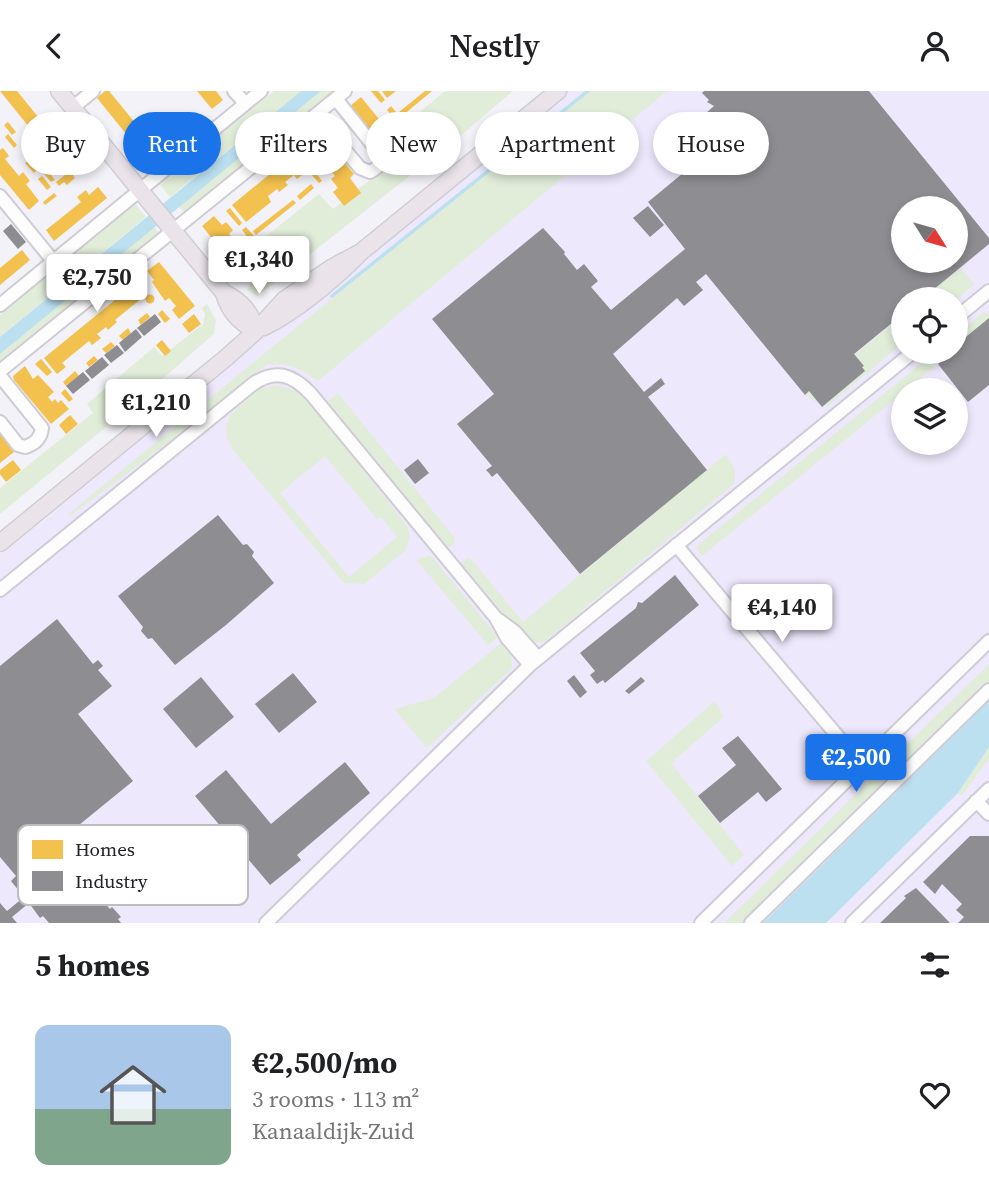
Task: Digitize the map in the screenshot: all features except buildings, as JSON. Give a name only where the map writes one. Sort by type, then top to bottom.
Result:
[{"type":"main road","points":[[59,91],[224,293],[228,306],[243,324],[256,331]]},
{"type":"main road","points":[[0,543],[256,331],[284,300],[361,252],[558,91]]},
{"type":"street","points":[[72,108],[93,91]]},
{"type":"street","points":[[234,91],[245,103]]},
{"type":"street","points":[[0,305],[144,197],[261,91]]},
{"type":"street","points":[[320,112],[340,95],[352,112]]},
{"type":"street","points":[[352,113],[380,154],[381,164],[370,172],[360,168],[352,158]]},
{"type":"street","points":[[0,422],[18,445],[32,445],[41,434],[42,428],[0,373],[170,227],[238,175]]},
{"type":"street","points":[[0,196],[54,262]]},
{"type":"street","points":[[968,308],[989,291]]},
{"type":"street","points":[[266,923],[534,662],[898,364]]},
{"type":"street","points":[[0,590],[253,384],[264,377],[277,375],[300,382],[312,394],[496,618],[507,638],[534,662]]},
{"type":"street","points":[[676,545],[862,765]]},
{"type":"street","points":[[701,923],[989,641]]},
{"type":"street","points":[[751,923],[989,690]]},
{"type":"street","points":[[852,923],[989,789]]},
{"type":"street","points":[[976,801],[989,814]]},
{"type":"shaded area","points":[[563,91],[989,91],[989,923],[0,923],[0,554],[48,517],[267,325],[457,175],[461,175],[461,172],[475,161],[475,175],[639,175],[639,112],[536,112]]},
{"type":"green space","points":[[274,91],[301,91],[275,112],[249,112]]},
{"type":"green space","points":[[321,91],[339,91],[313,112],[295,112]]},
{"type":"green space","points":[[445,91],[513,91],[488,112],[475,112],[475,123],[461,135],[461,112],[420,112]]},
{"type":"green space","points":[[586,91],[667,91],[639,114],[639,112],[560,112]]},
{"type":"green space","points":[[235,123],[235,144],[221,156],[221,135]]},
{"type":"green space","points":[[235,161],[236,175],[187,215],[179,207]]},
{"type":"green space","points":[[172,175],[197,175],[170,197],[160,185]]},
{"type":"green space","points":[[376,175],[411,175],[257,296],[247,290],[280,256],[265,237],[319,194],[333,209]]},
{"type":"green space","points":[[483,175],[566,175],[318,381],[293,367],[266,365],[172,440],[70,516],[68,514]]},
{"type":"green space","points":[[136,205],[146,217],[0,337],[0,315],[127,209]]},
{"type":"green space","points":[[154,227],[160,234],[0,368],[0,354]]},
{"type":"green space","points":[[954,273],[965,273],[975,284],[968,290],[968,287],[937,287]]},
{"type":"green space","points":[[207,304],[216,320],[214,334],[0,514],[0,488],[93,413],[87,404],[154,347],[162,356],[203,324],[205,314],[202,308]]},
{"type":"green space","points":[[984,312],[989,314],[989,322],[968,340],[968,325]]},
{"type":"green space","points":[[891,325],[891,353],[828,406],[805,395]]},
{"type":"green space","points":[[920,364],[937,365],[921,378],[903,378]]},
{"type":"green space","points":[[277,385],[298,391],[308,400],[408,527],[410,538],[405,551],[364,584],[344,583],[233,450],[227,438],[226,426],[231,414],[259,389]],"holes":[[[325,456],[377,519],[381,517],[397,537],[349,577],[280,493]]]},
{"type":"green space","points":[[891,388],[891,403],[702,556],[696,547]]},
{"type":"green space","points":[[338,393],[454,537],[454,543],[448,548],[327,402]]},
{"type":"green space","points":[[726,454],[735,469],[735,483],[544,642],[531,642],[520,633],[461,563],[468,558],[472,560],[523,622]]},
{"type":"green space","points":[[431,556],[498,637],[488,645],[417,561]]},
{"type":"green space","points":[[501,643],[511,653],[512,668],[427,748],[394,709],[434,698]]},
{"type":"green space","points":[[989,664],[989,684],[745,923],[724,923]]},
{"type":"green space","points":[[715,701],[724,717],[671,763],[744,855],[732,866],[646,761]]},
{"type":"green space","points":[[989,747],[989,760],[961,796],[958,793]]},
{"type":"water","points":[[301,91],[321,91],[295,112],[275,112]]},
{"type":"water","points":[[235,145],[235,161],[221,173],[221,156]]},
{"type":"water","points":[[198,175],[218,175],[0,354],[0,337]]},
{"type":"water","points":[[989,701],[989,747],[958,793],[826,923],[763,923]]},
{"type":"waterway","points":[[332,296],[588,91]]}]
